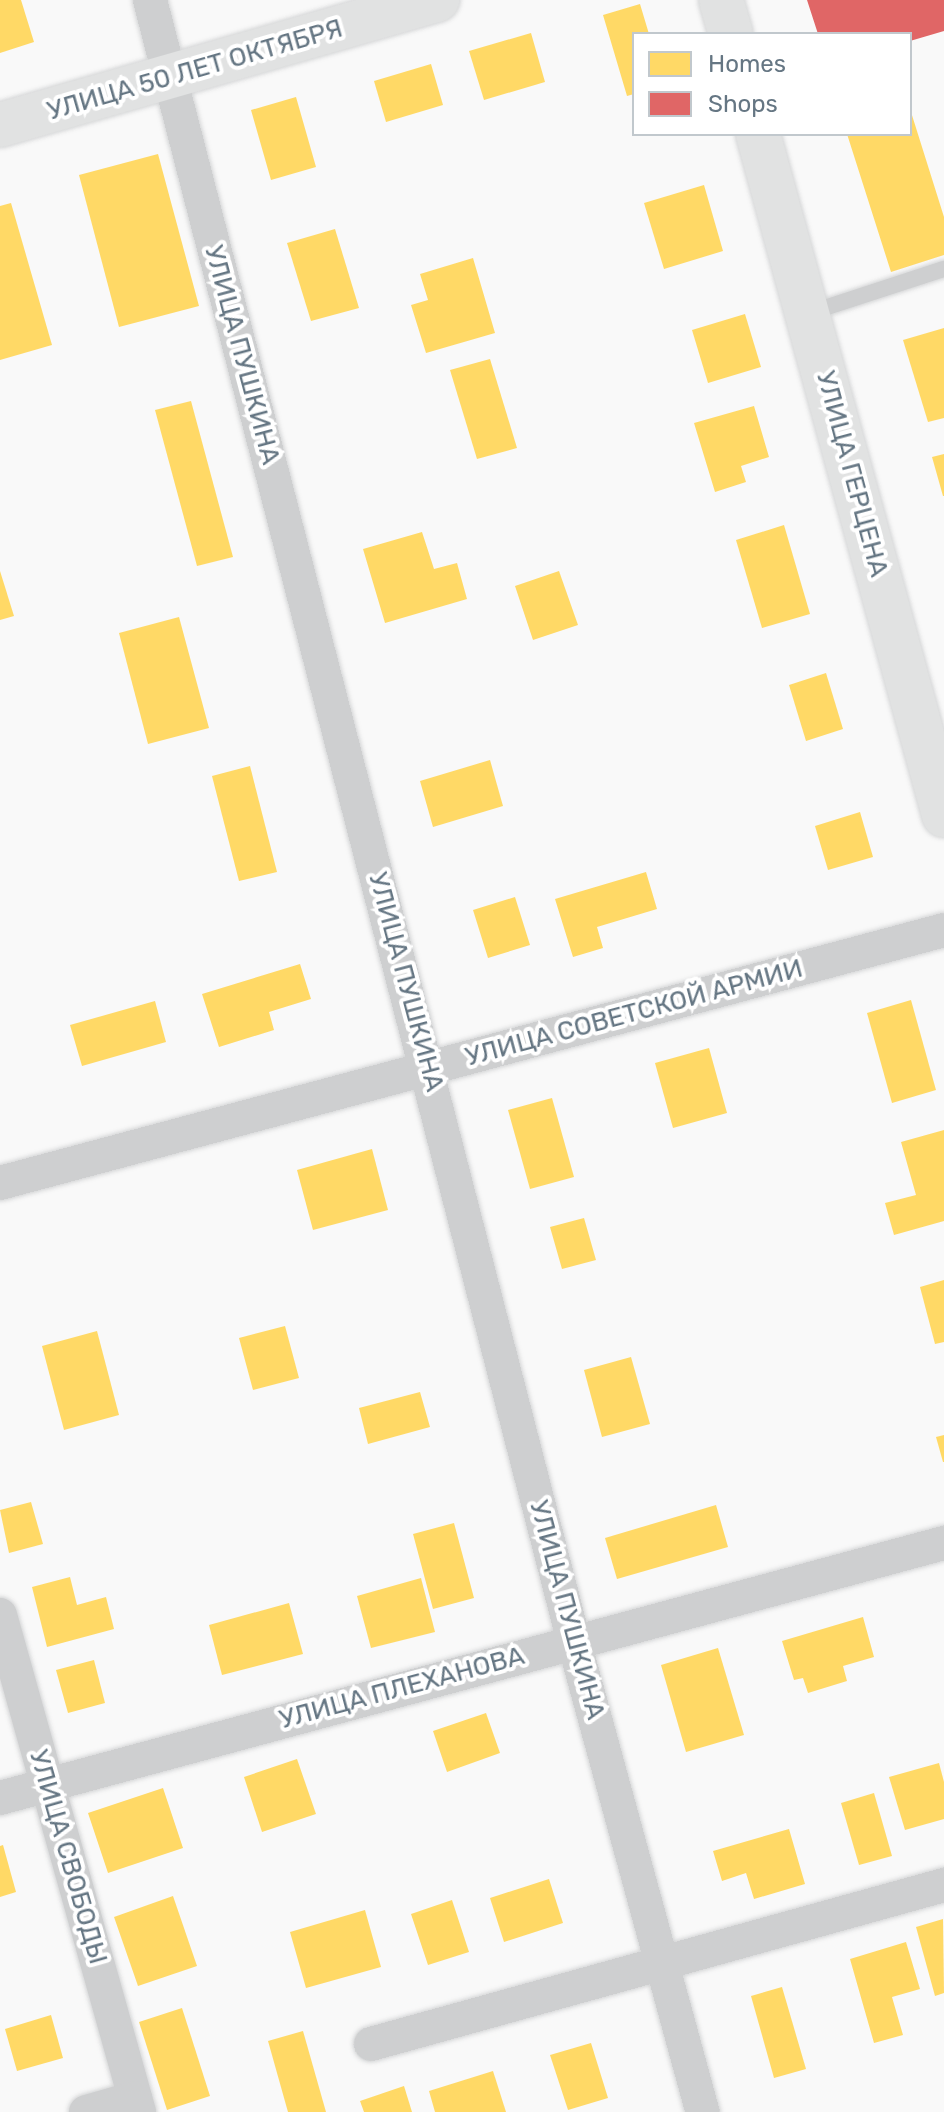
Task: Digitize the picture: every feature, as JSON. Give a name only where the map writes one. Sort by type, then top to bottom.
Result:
[{"type":"street","name":"УЛИЦА ПУШКИНА","points":[[150,0],[574,1642],[703,2112]]},
{"type":"street","name":"УЛИЦА 50 ЛЕТ ОКТЯБРЯ","points":[[0,125],[170,79],[437,0]]},
{"type":"street","points":[[721,0],[730,32]]},
{"type":"street","name":"УЛИЦА ГЕРЦЕНА","points":[[759,136],[944,815]]},
{"type":"street","name":"УЛИЦА СОВЕТСКОЙ АРМИИ","points":[[0,1183],[944,930]]},
{"type":"street","name":"УЛИЦА ПЛЕХАНОВА","points":[[0,1798],[944,1543]]},
{"type":"street","name":"УЛИЦА СВОБОДЫ","points":[[0,1615],[137,2105],[86,2112]]},
{"type":"street","points":[[371,2044],[944,1885]]},
{"type":"lane","points":[[808,313],[944,269]]},
{"type":"building: Homes","points":[[0,0],[21,0],[34,42],[0,53]]},
{"type":"building: Homes","points":[[640,4],[648,32],[632,32],[632,95],[627,96],[603,15]]},
{"type":"building: Homes","points":[[531,33],[545,82],[484,100],[469,51]]},
{"type":"building: Homes","points":[[431,64],[443,105],[386,122],[374,81]]},
{"type":"building: Homes","points":[[296,97],[316,167],[271,180],[251,110]]},
{"type":"building: Homes","points":[[912,115],[944,217],[944,255],[891,272],[848,136],[912,136]]},
{"type":"building: Homes","points":[[158,154],[199,306],[119,327],[79,175]]},
{"type":"building: Homes","points":[[704,185],[723,251],[664,269],[644,203]]},
{"type":"building: Homes","points":[[11,203],[52,345],[0,360],[0,206]]},
{"type":"building: Homes","points":[[335,229],[359,308],[311,321],[287,243]]},
{"type":"building: Homes","points":[[473,258],[495,333],[426,353],[411,305],[428,300],[420,274]]},
{"type":"building: Homes","points":[[745,314],[761,367],[708,383],[692,330]]},
{"type":"building: Homes","points":[[944,328],[944,418],[928,422],[903,340]]},
{"type":"building: Homes","points":[[490,359],[517,448],[477,459],[450,370]]},
{"type":"building: Homes","points":[[191,401],[233,557],[197,566],[155,410]]},
{"type":"building: Homes","points":[[754,406],[769,457],[741,466],[746,482],[715,492],[694,423]]},
{"type":"building: Homes","points":[[944,454],[944,496],[943,496],[932,457]]},
{"type":"building: Homes","points":[[784,525],[810,614],[762,628],[736,540]]},
{"type":"building: Homes","points":[[422,532],[434,569],[457,563],[467,599],[385,623],[363,549]]},
{"type":"building: Homes","points":[[0,571],[14,616],[0,620]]},
{"type":"building: Homes","points":[[559,571],[578,625],[533,640],[515,586]]},
{"type":"building: Homes","points":[[179,617],[209,728],[148,744],[119,633]]},
{"type":"building: Homes","points":[[826,673],[843,729],[806,741],[789,685]]},
{"type":"building: Homes","points":[[490,760],[503,806],[433,827],[420,781]]},
{"type":"building: Homes","points":[[250,766],[277,872],[239,881],[212,776]]},
{"type":"building: Homes","points":[[860,812],[873,857],[828,870],[815,826]]},
{"type":"building: Homes","points":[[646,872],[657,909],[597,927],[603,948],[573,957],[555,899]]},
{"type":"building: Homes","points":[[515,897],[530,945],[488,958],[473,910]]},
{"type":"building: Homes","points":[[300,964],[311,999],[269,1012],[274,1030],[219,1047],[202,994]]},
{"type":"building: Homes","points":[[911,1000],[936,1090],[892,1103],[867,1013]]},
{"type":"building: Homes","points":[[155,1001],[166,1042],[82,1066],[70,1025]]},
{"type":"building: Homes","points":[[709,1048],[727,1113],[673,1128],[655,1063]]},
{"type":"building: Homes","points":[[552,1098],[574,1177],[530,1189],[508,1110]]},
{"type":"building: Homes","points":[[944,1130],[944,1221],[894,1235],[885,1203],[916,1195],[901,1142]]},
{"type":"building: Homes","points":[[372,1149],[388,1210],[313,1230],[297,1170]]},
{"type":"building: Homes","points":[[584,1218],[596,1260],[562,1269],[550,1227]]},
{"type":"building: Homes","points":[[944,1280],[944,1342],[935,1344],[920,1287]]},
{"type":"building: Homes","points":[[285,1326],[299,1378],[253,1390],[239,1338]]},
{"type":"building: Homes","points":[[97,1331],[119,1415],[64,1430],[42,1346]]},
{"type":"building: Homes","points":[[631,1357],[650,1424],[602,1437],[584,1370]]},
{"type":"building: Homes","points":[[420,1392],[430,1427],[368,1444],[359,1408]]},
{"type":"building: Homes","points":[[944,1435],[944,1462],[943,1462],[936,1437]]},
{"type":"building: Homes","points":[[31,1502],[43,1544],[9,1553],[0,1510]]},
{"type":"building: Homes","points":[[716,1505],[728,1547],[617,1579],[605,1538]]},
{"type":"building: Homes","points":[[454,1523],[474,1598],[433,1609],[413,1534]]},
{"type":"building: Homes","points":[[70,1577],[77,1605],[106,1597],[114,1629],[47,1647],[32,1587]]},
{"type":"building: Homes","points":[[421,1578],[435,1632],[371,1648],[357,1596]]},
{"type":"building: Homes","points":[[289,1603],[303,1654],[222,1675],[209,1625]]},
{"type":"building: Homes","points":[[863,1617],[874,1657],[843,1666],[847,1681],[808,1693],[803,1678],[794,1680],[782,1641]]},
{"type":"building: Homes","points":[[718,1648],[744,1735],[686,1752],[661,1665]]},
{"type":"building: Homes","points":[[94,1660],[105,1703],[68,1713],[56,1670]]},
{"type":"building: Homes","points":[[486,1713],[500,1753],[447,1772],[433,1731]]},
{"type":"building: Homes","points":[[297,1759],[316,1814],[262,1832],[244,1777]]},
{"type":"building: Homes","points":[[939,1763],[944,1782],[944,1819],[905,1830],[889,1777]]},
{"type":"building: Homes","points":[[163,1788],[183,1848],[108,1873],[88,1813]]},
{"type":"building: Homes","points":[[874,1793],[892,1856],[859,1865],[841,1803]]},
{"type":"building: Homes","points":[[789,1829],[805,1884],[754,1899],[746,1873],[722,1881],[713,1851]]},
{"type":"building: Homes","points":[[3,1845],[16,1892],[0,1897],[0,1846]]},
{"type":"building: Homes","points":[[549,1879],[563,1923],[504,1942],[490,1898]]},
{"type":"building: Homes","points":[[173,1896],[197,1966],[138,1986],[114,1917]]},
{"type":"building: Homes","points":[[452,1900],[469,1952],[428,1965],[411,1914]]},
{"type":"building: Homes","points":[[365,1910],[381,1967],[306,1988],[290,1932]]},
{"type":"building: Homes","points":[[943,1919],[944,1993],[935,1996],[916,1927]]},
{"type":"building: Homes","points":[[906,1942],[920,1989],[892,1997],[903,2035],[874,2043],[850,1959]]},
{"type":"building: Homes","points":[[782,1987],[806,2069],[774,2078],[751,1996]]},
{"type":"building: Homes","points":[[182,2008],[210,2096],[167,2110],[139,2022]]},
{"type":"building: Homes","points":[[51,2015],[63,2058],[17,2071],[5,2029]]},
{"type":"building: Homes","points":[[303,2031],[326,2112],[288,2112],[268,2041]]},
{"type":"building: Homes","points":[[591,2043],[608,2098],[568,2110],[550,2055]]},
{"type":"building: Homes","points":[[493,2071],[506,2112],[435,2112],[429,2091]]},
{"type":"building: Homes","points":[[404,2086],[412,2112],[364,2112],[360,2101]]},
{"type":"building: Shops","points":[[807,0],[944,0],[944,31],[912,40],[912,32],[817,32]]}]
